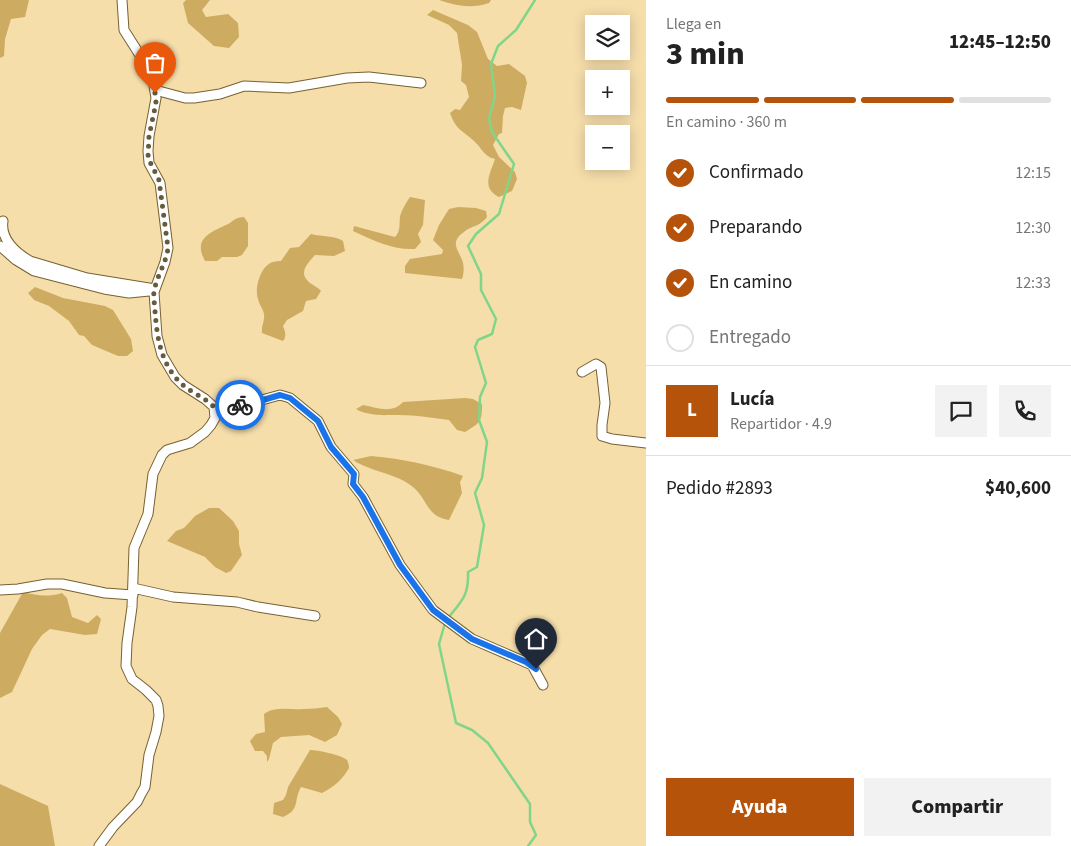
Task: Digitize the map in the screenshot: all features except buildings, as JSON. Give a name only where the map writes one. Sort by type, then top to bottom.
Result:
[{"type":"street","points":[[100,846],[113,827],[137,802],[145,787],[149,755],[159,716],[156,700],[132,679],[126,666],[133,591],[134,548],[148,514],[152,484],[157,464],[162,455],[167,450],[190,443],[211,426],[214,418],[214,407],[206,399],[183,385],[166,363],[157,336],[154,291],[167,258],[168,248],[159,180],[148,158],[149,136],[156,103],[155,90],[143,60],[124,30],[122,0]]},
{"type":"street","points":[[155,90],[185,98],[194,98],[220,94],[244,86],[289,88],[323,81],[352,78],[374,78],[420,83]]},
{"type":"street","points":[[3,222],[3,232],[8,242],[22,257],[30,261],[87,278],[154,291]]},
{"type":"street","points":[[0,246],[16,260],[34,271],[104,289],[129,293],[154,291]]},
{"type":"street","points":[[582,372],[596,364],[602,367],[605,403],[602,436],[646,443]]},
{"type":"street","points":[[214,407],[247,404],[280,395],[296,402],[318,421],[331,447],[354,474],[353,484],[363,497],[400,565],[433,610],[478,642],[532,665],[543,685]]},
{"type":"street","points":[[0,590],[62,584],[105,593],[133,591],[173,597],[237,602],[315,616]]},
{"type":"shaded area","points":[[0,0],[29,0],[25,17],[11,19],[5,39],[4,56],[0,58]]},
{"type":"shaded area","points":[[186,0],[210,0],[202,10],[206,17],[228,14],[238,23],[239,37],[229,48],[214,46],[188,23],[183,3]]},
{"type":"shaded area","points":[[439,0],[491,0],[483,5],[470,6]]},
{"type":"shaded area","points":[[433,10],[468,25],[477,32],[488,59],[497,66],[509,64],[525,76],[527,83],[521,110],[512,107],[505,108],[502,133],[499,134],[493,145],[499,157],[515,172],[517,179],[512,191],[499,197],[490,189],[488,180],[495,159],[485,154],[460,129],[450,113],[455,109],[460,110],[469,97],[466,85],[461,81],[462,65],[457,33],[449,25],[427,15]]},
{"type":"shaded area","points":[[410,197],[425,200],[423,225],[418,234],[421,242],[415,249],[390,246],[353,231],[354,226],[395,237],[399,230],[401,213]]},
{"type":"shaded area","points":[[458,207],[476,208],[486,211],[487,217],[481,223],[459,236],[457,240],[456,247],[463,265],[462,279],[405,273],[405,266],[410,259],[442,254],[443,250],[433,240],[439,225],[449,209]]},
{"type":"shaded area","points":[[244,217],[248,223],[248,246],[242,255],[222,257],[217,261],[205,261],[201,247],[205,238],[235,219]]},
{"type":"shaded area","points":[[311,234],[332,237],[343,241],[345,251],[334,256],[315,255],[308,264],[304,270],[305,277],[321,291],[316,299],[306,301],[303,311],[287,320],[283,326],[285,335],[283,341],[262,333],[264,314],[257,294],[258,283],[262,272],[269,264],[281,261],[290,248],[299,247]]},
{"type":"shaded area","points":[[35,287],[63,298],[105,306],[113,310],[131,339],[133,351],[127,356],[118,356],[92,345],[84,336],[79,335],[69,321],[49,306],[34,300],[28,293]]},
{"type":"shaded area","points":[[473,399],[482,404],[481,418],[465,432],[457,430],[449,420],[412,415],[377,415],[361,412],[356,409],[363,405],[379,409],[389,409],[399,406],[403,402]]},
{"type":"shaded area","points":[[371,456],[418,463],[463,476],[460,482],[462,493],[449,520],[432,512],[418,492],[406,482],[353,460]]},
{"type":"shaded area","points":[[209,508],[219,508],[233,521],[239,531],[239,544],[242,555],[231,571],[226,573],[215,567],[205,557],[167,541],[176,531],[184,528],[195,516]]},
{"type":"shaded area","points":[[23,592],[43,596],[62,593],[67,598],[72,617],[88,623],[97,615],[101,619],[97,634],[85,635],[50,629],[42,635],[32,649],[12,692],[0,698],[0,633]]},
{"type":"shaded area","points":[[327,707],[338,717],[342,724],[337,735],[325,742],[309,735],[281,737],[273,743],[267,762],[267,756],[263,751],[255,751],[250,741],[256,734],[265,732],[264,714],[278,709]]},
{"type":"shaded area","points":[[310,750],[340,756],[347,760],[349,768],[338,782],[322,793],[301,787],[296,804],[289,814],[283,817],[273,814],[274,803],[283,800],[288,787]]},
{"type":"shaded area","points":[[0,784],[48,806],[55,846],[0,846]]},
{"type":"waterway","points":[[448,618],[464,597],[468,572],[477,567],[484,525],[475,493],[482,478],[487,442],[479,420],[480,397],[486,383],[475,347],[478,340],[492,334],[496,319],[481,290],[481,274],[468,246],[476,234],[499,214],[514,164],[492,132],[489,118],[495,96],[491,64],[498,46],[516,30],[535,0]]},
{"type":"waterway","points":[[445,623],[439,644],[456,723],[472,730],[488,743],[530,804],[530,822],[536,835],[528,846]]},
{"type":"way so far","points":[[155,93],[156,103],[149,136],[148,158],[159,180],[168,248],[167,258],[154,292],[159,346],[169,369],[189,390],[206,399],[214,407],[240,405]]},
{"type":"route","points":[[240,405],[280,395],[290,398],[313,416],[321,425],[331,447],[354,474],[353,484],[363,497],[400,565],[433,610],[472,639],[526,662],[536,669]]}]
